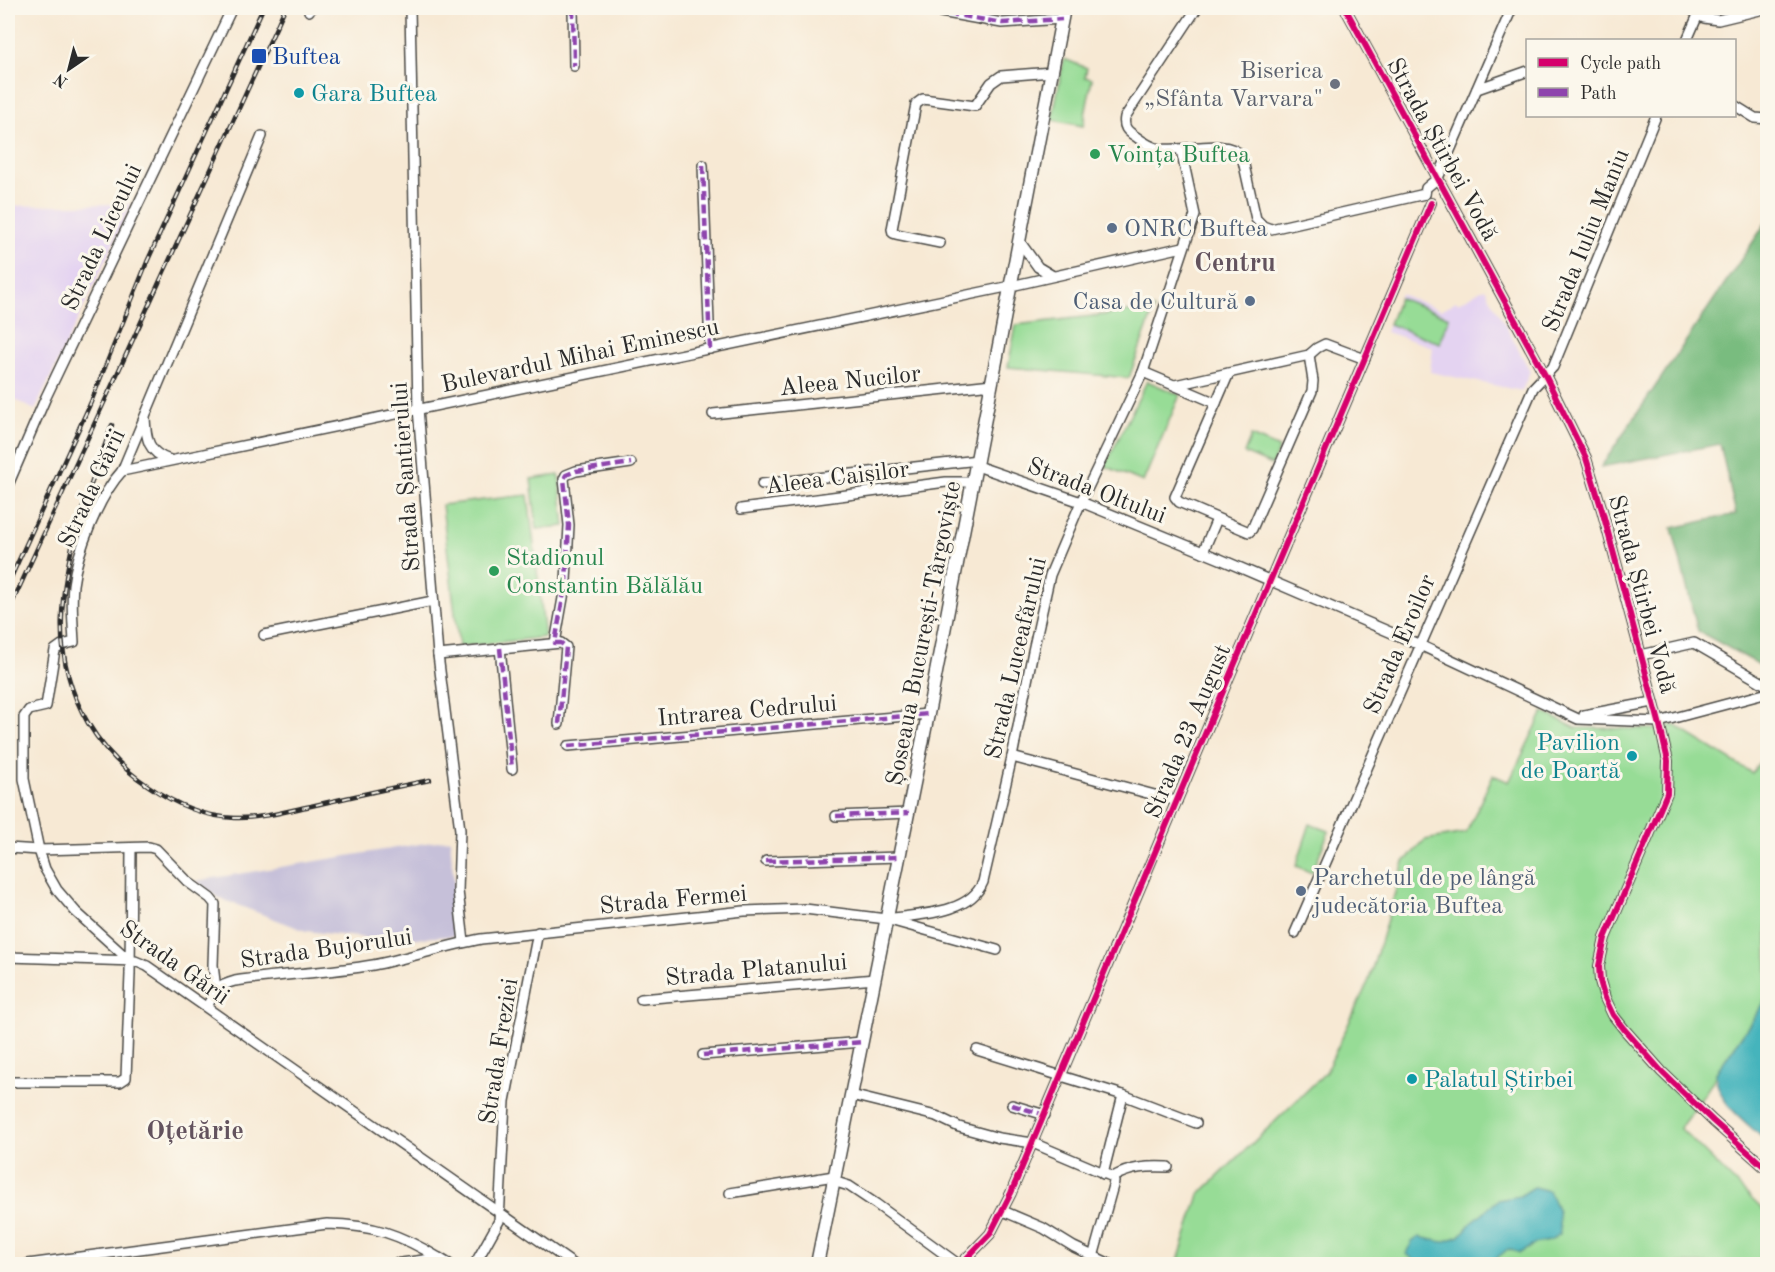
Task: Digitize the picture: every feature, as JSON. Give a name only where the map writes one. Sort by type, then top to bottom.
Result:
[{"type":"main road","name":"Șoseaua București-Târgoviște","points":[[817,1264],[909,813],[1063,13]]},
{"type":"street","name":"Strada Liceului","points":[[8,485],[46,398],[232,8]]},
{"type":"street","name":"Strada Șantierului","points":[[410,8],[418,408],[438,655],[460,830],[458,891],[464,942]]},
{"type":"street","points":[[573,8],[573,66]]},
{"type":"street","points":[[1197,8],[1127,113],[1124,122],[1127,130],[1145,144],[1158,148],[1180,150],[1220,146],[1232,148],[1240,153],[1252,206],[1259,223],[1271,229],[1425,194]]},
{"type":"street","name":"Strada Știrbei Vodă","points":[[1345,8],[1546,376],[1576,436],[1593,478],[1659,722],[1668,761],[1667,793],[1605,938],[1599,966],[1605,998],[1613,1015],[1624,1029],[1685,1095],[1767,1170]]},
{"type":"street","points":[[1449,198],[1438,204],[1431,203],[1425,194],[1428,185],[1438,178],[1512,8]]},
{"type":"street","points":[[1689,8],[1700,11],[1710,20],[1767,8]]},
{"type":"street","points":[[935,11],[1002,23],[1063,13]]},
{"type":"street","points":[[1687,39],[1700,11]]},
{"type":"street","points":[[1476,89],[1526,71]]},
{"type":"street","points":[[940,243],[896,234],[892,229],[916,104],[923,99],[975,106],[991,83],[1001,76],[1052,72]]},
{"type":"street","points":[[1736,106],[1755,118],[1767,119]]},
{"type":"street","name":"Strada Iuliu Maniu","points":[[1546,376],[1553,368],[1656,117]]},
{"type":"street","name":"Strada Gării","points":[[262,136],[122,471],[106,491],[78,562],[73,587],[74,642],[62,645],[54,653],[46,706],[29,710],[24,717],[24,779],[39,850],[45,869],[57,890],[76,912],[130,961],[147,966],[207,1007],[573,1264]]},
{"type":"street","name":"Strada Luceafărului","points":[[886,919],[957,907],[972,900],[983,882],[1012,758],[1047,586],[1081,502],[1143,372],[1195,215],[1180,150]]},
{"type":"street","points":[[704,165],[710,349]]},
{"type":"street","name":"Strada 23 August","points":[[959,1264],[990,1234],[1003,1211],[1431,203]]},
{"type":"street","points":[[1020,242],[1038,267],[1053,276]]},
{"type":"street","name":"Bulevardul Mihai Eminescu","points":[[122,471],[1011,286],[1183,248]]},
{"type":"street","points":[[1175,386],[1309,355],[1325,344],[1365,359]]},
{"type":"street","name":"Strada Oltului","points":[[1216,403],[1175,497],[1179,502],[1246,531],[1252,529],[1312,391],[1313,381],[1309,355]]},
{"type":"street","points":[[1143,372],[1216,403],[1228,373]]},
{"type":"street","name":"Strada Eroilor","points":[[1295,933],[1533,388],[1546,376]]},
{"type":"street","name":"Aleea Nucilor","points":[[713,414],[992,384]]},
{"type":"street","points":[[144,416],[146,440],[150,448],[156,454],[170,460]]},
{"type":"street","points":[[555,643],[566,581],[569,525],[564,479],[566,475],[576,471],[631,463]]},
{"type":"street","points":[[762,484],[977,463]]},
{"type":"street","name":"Strada Oltului","points":[[977,463],[1081,502],[1271,580],[1419,645],[1573,717],[1659,722],[1767,693]]},
{"type":"street","name":"Aleea Caișilor","points":[[741,509],[946,482],[974,482]]},
{"type":"street","points":[[1203,552],[1217,519]]},
{"type":"street","points":[[264,635],[433,601]]},
{"type":"street","points":[[438,655],[561,643],[566,647],[559,724]]},
{"type":"street","points":[[1641,654],[1694,643],[1767,686]]},
{"type":"street","points":[[500,648],[512,769]]},
{"type":"street","points":[[1573,717],[1653,702]]},
{"type":"street","name":"Intrarea Cedrului","points":[[568,746],[928,714]]},
{"type":"street","points":[[1012,758],[1177,801]]},
{"type":"street","points":[[836,816],[909,813]]},
{"type":"street","points":[[8,848],[39,850],[149,847],[156,849],[188,882],[213,901],[215,908],[213,965],[216,989]]},
{"type":"street","points":[[8,1082],[120,1082],[128,1075],[131,848]]},
{"type":"street","points":[[766,861],[900,857]]},
{"type":"street","name":"Strada Fermei","points":[[464,942],[538,932],[778,909],[826,911],[886,919]]},
{"type":"street","points":[[886,919],[997,950]]},
{"type":"street","name":"Strada Freziei","points":[[500,1213],[506,1101],[538,932]]},
{"type":"street","name":"Strada Bujorului","points":[[207,1007],[216,989],[223,984],[371,965],[420,955],[464,942]]},
{"type":"street","points":[[8,957],[130,961]]},
{"type":"street","name":"Strada Platanului","points":[[641,999],[875,979]]},
{"type":"street","points":[[703,1054],[862,1042]]},
{"type":"street","points":[[977,1050],[1123,1095],[1196,1123]]},
{"type":"street","points":[[850,1095],[936,1116],[951,1124],[999,1138],[1033,1143],[1113,1177],[1125,1170],[1144,1166],[1168,1167]]},
{"type":"street","points":[[1103,1174],[1123,1095]]},
{"type":"street","points":[[1011,1105],[1045,1115]]},
{"type":"street","points":[[1093,1257],[1114,1182],[1113,1177]]},
{"type":"street","points":[[730,1193],[833,1178],[876,1204],[959,1264]]},
{"type":"street","points":[[1003,1211],[1043,1228],[1074,1248],[1110,1264]]},
{"type":"street","points":[[475,1264],[499,1221],[500,1213]]},
{"type":"street","points":[[28,1264],[327,1224],[368,1228],[397,1235],[448,1264]]},
{"type":"street","points":[[394,1264],[440,1258]]},
{"type":"shaded area","points":[[132,204],[35,410],[8,396],[8,206]]},
{"type":"shaded area","points":[[1485,288],[1530,371],[1522,391],[1430,372],[1433,347],[1386,332],[1400,294],[1441,310]]},
{"type":"shaded area","points":[[450,839],[457,918],[453,924],[454,936],[384,940],[306,931],[219,898],[196,881]]},
{"type":"green space","points":[[1064,59],[1087,68],[1085,77],[1092,79],[1083,126],[1052,120]]},
{"type":"green space","points":[[1767,221],[1767,669],[1698,631],[1672,528],[1736,514],[1720,444],[1601,467]]},
{"type":"green space","points":[[1399,298],[1449,317],[1440,343],[1389,324]]},
{"type":"green space","points":[[1154,309],[1129,378],[1008,367],[1016,325]]},
{"type":"green space","points":[[1147,381],[1180,395],[1143,482],[1105,466]]},
{"type":"green space","points":[[1251,436],[1279,448],[1272,465],[1244,453]]},
{"type":"green space","points":[[559,475],[565,526],[537,529],[531,479]]},
{"type":"green space","name":"Stadionul Constantin Bălălău","points":[[528,495],[545,637],[459,647],[442,505]]},
{"type":"green space","points":[[1543,712],[1576,728],[1655,729],[1674,725],[1752,773],[1767,751],[1767,999],[1680,1128],[1767,1214],[1767,1264],[1177,1264],[1199,1195],[1326,1072],[1369,980],[1404,862],[1425,840],[1466,833],[1493,775],[1509,782]]},
{"type":"green space","points":[[1310,824],[1329,831],[1312,873],[1296,866]]},
{"type":"water","points":[[1767,999],[1768,1142],[1742,1120],[1727,1103],[1717,1084],[1716,1073]]},
{"type":"water","points":[[1534,1187],[1549,1191],[1558,1211],[1560,1234],[1550,1241],[1537,1243],[1520,1253],[1508,1249],[1489,1264],[1415,1264],[1415,1261],[1407,1254],[1412,1242],[1419,1237],[1443,1242],[1460,1236],[1471,1223],[1498,1200],[1520,1196]]},
{"type":"railway","points":[[8,584],[91,402],[147,262],[263,8]]},
{"type":"railway","points":[[8,612],[285,8]]},
{"type":"railway","points":[[77,524],[112,425]]},
{"type":"railway","points":[[79,517],[63,596],[63,647],[67,672],[75,697],[88,723],[114,757],[138,779],[167,798],[189,808],[211,815],[235,818],[273,814],[430,780]]},
{"type":"marked path","points":[[573,8],[574,66]]},
{"type":"marked path","points":[[1689,8],[1698,14]]},
{"type":"marked path","points":[[935,11],[1002,23],[1062,19]]},
{"type":"marked path","points":[[703,165],[710,349]]},
{"type":"marked path","points":[[559,724],[566,647],[561,643],[555,643],[566,581],[569,525],[564,479],[566,475],[576,471],[631,463]]},
{"type":"marked path","points":[[500,648],[512,769]]},
{"type":"marked path","points":[[568,746],[928,714]]},
{"type":"marked path","points":[[836,816],[909,813]]},
{"type":"marked path","points":[[766,861],[900,857]]},
{"type":"marked path","points":[[703,1055],[862,1042]]},
{"type":"marked path","points":[[1012,1105],[1045,1115]]},
{"type":"cycle path","points":[[1345,8],[1546,377],[1586,458],[1659,722],[1668,761],[1667,793],[1605,938],[1599,966],[1605,998],[1613,1015],[1662,1072],[1768,1170]]},
{"type":"cycle path","points":[[961,1264],[990,1234],[1011,1193],[1431,203]]},
{"type":"place","name":"Buftea","points":[[259,56]]},
{"type":"place","name":"Biserica „Sfânta Varvara\"","points":[[1335,84]]},
{"type":"place","name":"Gara Buftea","points":[[299,93]]},
{"type":"place","name":"Voința Buftea","points":[[1095,154]]},
{"type":"place","name":"ONRC Buftea","points":[[1112,228]]},
{"type":"place","name":"Casa de Cultură","points":[[1250,301]]},
{"type":"place","name":"Stadionul Constantin Bălălău","points":[[494,571]]},
{"type":"place","name":"Pavilion de Poartă","points":[[1632,756]]},
{"type":"place","name":"Parchetul de pe lângă judecătoria Buftea","points":[[1301,891]]},
{"type":"place","name":"Palatul Știrbei","points":[[1412,1079]]},
{"type":"district","name":"Centru","points":[[1235,262]]},
{"type":"district","name":"Oțetărie","points":[[195,1130]]}]
